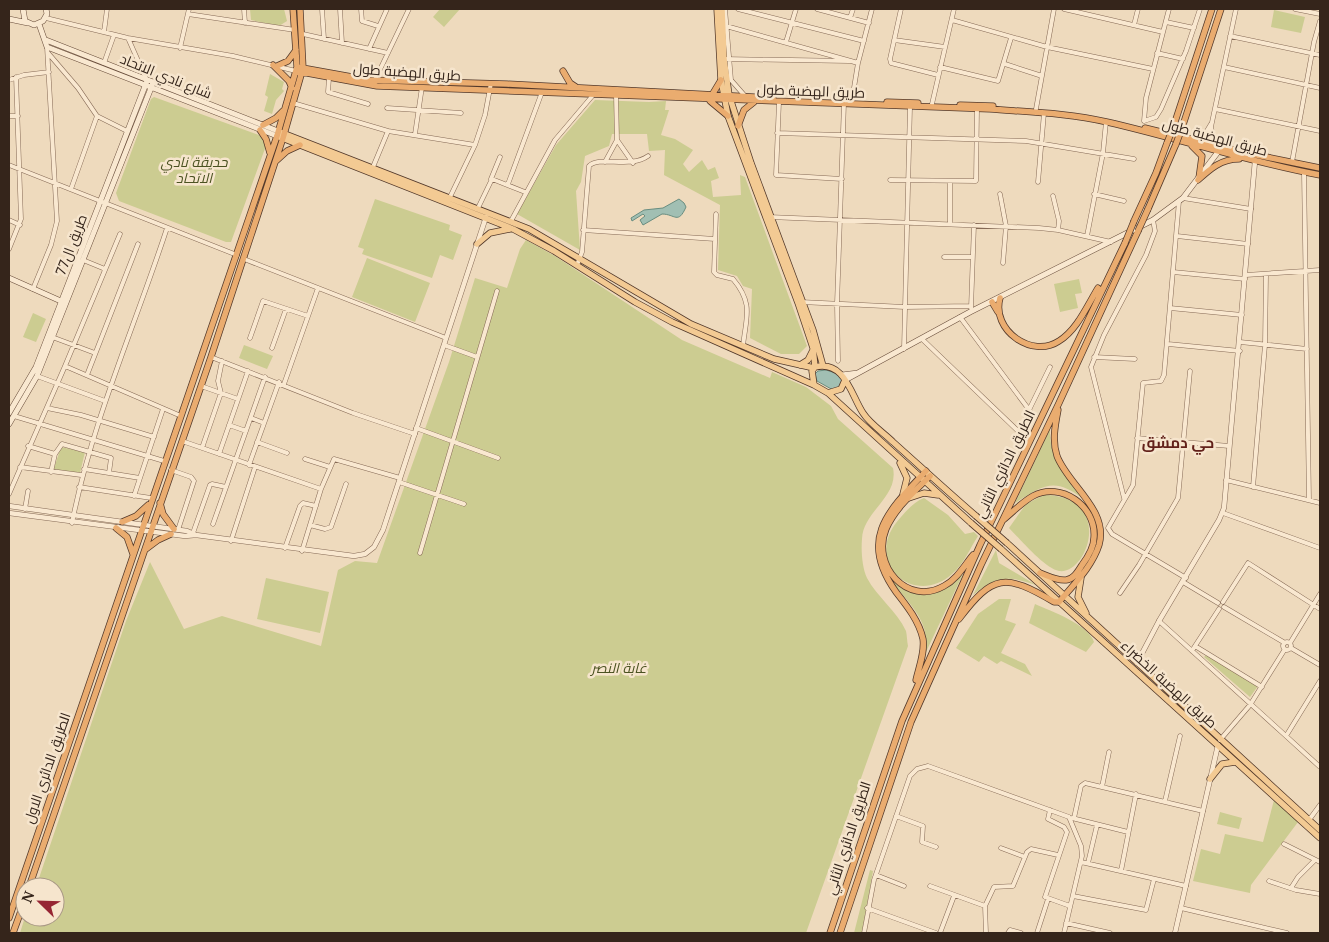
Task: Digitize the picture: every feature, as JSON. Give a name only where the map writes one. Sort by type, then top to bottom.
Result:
[{"type":"highway","points":[[280,135],[285,107],[298,69],[293,9]]},
{"type":"highway","points":[[280,135],[293,102],[303,34],[300,9]]},
{"type":"highway","name":"الطريق الدائري الثاني","points":[[830,933],[891,751],[913,695],[980,545],[1125,243],[1152,182],[1173,128],[1212,9]]},
{"type":"highway","name":"الطريق الدائري الثاني","points":[[840,933],[900,750],[952,629],[1138,231],[1182,128],[1221,9]]},
{"type":"highway","points":[[292,88],[289,81],[275,65],[288,62],[297,48]]},
{"type":"highway","name":"طريق الهضبة طول","points":[[298,69],[329,78],[377,86],[578,89],[754,101],[977,109],[1044,113],[1144,126]]},
{"type":"highway","name":"طريق الهضبة طول","points":[[298,69],[356,79],[542,92],[594,94],[616,92]]},
{"type":"highway","points":[[563,71],[570,83],[578,89]]},
{"type":"highway","points":[[721,80],[710,97],[728,116]]},
{"type":"highway","name":"طريق الهضبة طول","points":[[727,98],[745,96],[1036,109],[1092,116],[1144,126],[1189,140],[1218,152],[1255,162],[1320,175]]},
{"type":"highway","points":[[738,126],[744,110],[754,101]]},
{"type":"highway","points":[[270,154],[262,128],[276,118],[285,107]]},
{"type":"highway","name":"الطريق الدائري الاول","points":[[9,918],[270,154],[280,135]]},
{"type":"highway","name":"الطريق الدائري الاول","points":[[32,877],[244,259],[274,164],[280,135]]},
{"type":"highway","points":[[1189,140],[1202,156],[1202,167],[1198,180]]},
{"type":"highway","name":"طريق الهضبة طول","points":[[1189,140],[1320,168]]},
{"type":"highway","points":[[274,164],[283,154],[300,144]]},
{"type":"highway","points":[[1198,180],[1224,161],[1244,159]]},
{"type":"highway","points":[[992,302],[1012,335],[1024,344],[1039,347],[1055,344],[1071,331],[1110,273]]},
{"type":"highway","points":[[999,314],[1000,298]]},
{"type":"highway","points":[[952,629],[976,596],[993,584],[1003,582],[1023,584],[1054,602],[1059,602],[1083,574],[1098,548],[1100,531],[1095,514],[1058,456],[1054,439],[1059,403]]},
{"type":"highway","points":[[913,695],[923,652],[923,639],[914,616],[887,578],[878,552],[881,529],[905,497],[928,474]]},
{"type":"highway","points":[[1002,521],[1025,501],[1046,492],[1067,494],[1085,509],[1091,519],[1094,537],[1091,549],[1080,568],[1074,576],[1066,580],[1040,573]]},
{"type":"highway","points":[[905,497],[890,520],[882,542],[885,563],[894,579],[901,584],[921,591],[944,586],[955,579],[980,545]]},
{"type":"highway","points":[[122,522],[136,516],[150,501]]},
{"type":"highway","points":[[144,553],[158,540],[175,531],[163,514],[160,502]]},
{"type":"highway","points":[[116,528],[127,537],[133,555]]},
{"type":"main road","points":[[23,9],[23,17],[32,25]]},
{"type":"main road","points":[[9,18],[32,25],[40,24],[46,18],[46,9]]},
{"type":"main road","points":[[717,9],[721,80],[738,126],[748,164]]},
{"type":"main road","points":[[723,9],[728,116],[748,164],[823,366]]},
{"type":"main road","points":[[9,23],[20,21]]},
{"type":"main road","points":[[40,24],[48,50]]},
{"type":"main road","name":"شارع نادي الاتحاد","points":[[46,40],[149,84]]},
{"type":"main road","name":"شارع نادي الاتحاد","points":[[48,50],[149,84],[280,135]]},
{"type":"main road","points":[[9,424],[12,415],[37,376],[63,302],[83,260],[102,201],[149,84]]},
{"type":"main road","name":"طريق ال77","points":[[12,415],[28,384],[63,302],[127,131],[149,84]]},
{"type":"main road","points":[[280,135],[373,166],[478,208],[487,215],[577,264],[635,302],[828,393],[837,392],[844,385],[844,378],[834,369],[823,366],[800,365],[774,359],[689,327],[581,258],[547,238],[511,221],[487,215],[280,135]]},
{"type":"main road","points":[[844,378],[863,372],[971,309],[992,302],[1153,220],[1181,200],[1223,146]]},
{"type":"main road","points":[[477,244],[496,231],[513,229]]},
{"type":"main road","points":[[9,278],[63,302]]},
{"type":"main road","points":[[635,302],[640,295]]},
{"type":"main road","points":[[800,302],[813,348],[815,367],[811,376],[814,385]]},
{"type":"main road","points":[[800,365],[811,357],[813,348]]},
{"type":"main road","points":[[749,357],[752,350]]},
{"type":"main road","name":"طريق الهضبة الخضراء","points":[[844,378],[863,413],[875,425],[1137,663],[1237,763],[1320,838]]},
{"type":"main road","name":"طريق الهضبة الخضراء","points":[[828,393],[896,457],[1059,602],[1320,830]]},
{"type":"main road","points":[[869,432],[875,425]]},
{"type":"main road","points":[[896,457],[908,478],[905,497],[924,493],[940,496]]},
{"type":"main road","points":[[1083,574],[1078,587],[1078,599],[1082,608],[1100,630]]},
{"type":"main road","points":[[1210,779],[1222,764],[1231,761],[1237,763]]},
{"type":"street","points":[[104,32],[108,9]]},
{"type":"street","points":[[244,9],[245,23]]},
{"type":"street","points":[[322,9],[324,39]]},
{"type":"street","points":[[340,9],[342,43]]},
{"type":"street","points":[[361,9],[362,21],[378,26]]},
{"type":"street","points":[[369,48],[378,26],[388,9]]},
{"type":"street","points":[[376,80],[408,9]]},
{"type":"street","points":[[723,9],[726,26],[726,59],[732,83],[745,96]]},
{"type":"street","points":[[738,9],[864,41]]},
{"type":"street","points":[[786,42],[796,9]]},
{"type":"street","points":[[817,9],[833,11],[869,23]]},
{"type":"street","points":[[850,18],[853,9]]},
{"type":"street","points":[[852,100],[858,63],[872,9]]},
{"type":"street","points":[[901,9],[890,59],[891,62],[938,75]]},
{"type":"street","points":[[932,104],[954,9]]},
{"type":"street","points":[[1036,109],[1054,9]]},
{"type":"street","points":[[1064,9],[1163,32]]},
{"type":"street","points":[[1134,25],[1138,9]]},
{"type":"street","points":[[1144,126],[1145,104],[1169,9]]},
{"type":"street","points":[[1144,126],[1160,112],[1183,58],[1199,9]]},
{"type":"street","points":[[1223,146],[1223,140],[1212,134],[1213,119],[1236,9]]},
{"type":"street","points":[[1296,9],[1320,14]]},
{"type":"street","points":[[180,48],[188,11],[245,23],[295,30]]},
{"type":"street","points":[[46,18],[128,38],[298,69]]},
{"type":"street","points":[[952,20],[1047,47],[1153,69]]},
{"type":"street","points":[[1166,22],[1194,28]]},
{"type":"street","points":[[1292,162],[1312,53],[1320,22]]},
{"type":"street","points":[[726,26],[858,63]]},
{"type":"street","points":[[303,34],[388,53]]},
{"type":"street","points":[[104,64],[114,35]]},
{"type":"street","points":[[1230,36],[1320,55]]},
{"type":"street","points":[[128,38],[149,84]]},
{"type":"street","points":[[940,67],[996,82],[1000,78],[1005,64],[1011,38]]},
{"type":"street","points":[[894,40],[945,47]]},
{"type":"street","points":[[33,289],[56,230],[57,211],[48,50]]},
{"type":"street","points":[[48,50],[97,116],[127,131]]},
{"type":"street","points":[[825,62],[827,53]]},
{"type":"street","points":[[1158,53],[1183,58]]},
{"type":"street","points":[[726,59],[825,62],[850,60]]},
{"type":"street","points":[[1005,64],[1042,76]]},
{"type":"street","points":[[1224,67],[1320,88]]},
{"type":"street","points":[[9,80],[16,77],[49,72]]},
{"type":"street","points":[[9,249],[20,225],[16,77]]},
{"type":"street","points":[[329,78],[328,92],[368,104]]},
{"type":"street","points":[[415,134],[422,86]]},
{"type":"street","points":[[450,197],[475,145],[485,116],[491,87]]},
{"type":"street","points":[[508,184],[542,92]]},
{"type":"street","points":[[616,92],[618,140],[632,162]]},
{"type":"street","points":[[511,221],[525,192],[555,140],[594,94]]},
{"type":"street","points":[[293,102],[388,130],[475,145]]},
{"type":"street","points":[[779,102],[776,175],[842,179]]},
{"type":"street","points":[[838,361],[837,304],[844,103]]},
{"type":"street","points":[[904,349],[910,107]]},
{"type":"street","points":[[387,108],[461,113]]},
{"type":"street","points":[[890,180],[976,181],[977,109]]},
{"type":"street","points":[[1215,109],[1320,131]]},
{"type":"street","points":[[1038,182],[1044,113]]},
{"type":"street","points":[[9,116],[18,116]]},
{"type":"street","points":[[71,189],[97,116]]},
{"type":"street","points":[[1189,140],[1205,134],[1213,119]]},
{"type":"street","points":[[1087,236],[1103,153],[1106,122]]},
{"type":"street","points":[[373,166],[388,130]]},
{"type":"street","points":[[777,133],[1042,143],[1134,159]]},
{"type":"street","points":[[605,162],[618,140]]},
{"type":"street","points":[[577,264],[581,258],[587,170],[592,163],[632,162],[648,156]]},
{"type":"street","points":[[478,208],[500,157]]},
{"type":"street","points":[[1137,663],[1159,621],[1222,513],[1240,351],[1255,162]]},
{"type":"street","points":[[9,165],[237,255]]},
{"type":"street","points":[[1304,172],[1309,500]]},
{"type":"street","points":[[491,179],[525,192]]},
{"type":"street","points":[[950,181],[950,223]]},
{"type":"street","points":[[1000,194],[1006,226],[1004,263]]},
{"type":"street","points":[[1094,194],[1124,201]]},
{"type":"street","points":[[1053,196],[1059,221],[1058,230]]},
{"type":"street","points":[[1251,209],[1181,200],[1163,379],[1143,383],[1134,480],[1110,524],[1109,531],[1221,605],[1287,643],[1291,648],[1320,665]]},
{"type":"street","points":[[716,214],[715,274],[733,279],[746,297],[748,305],[743,346]]},
{"type":"street","points":[[9,513],[116,528],[175,531],[302,551],[354,556],[370,550],[377,543],[383,530],[487,215]]},
{"type":"street","points":[[768,217],[1006,226],[1058,230],[1111,242]]},
{"type":"street","points":[[9,220],[20,225]]},
{"type":"street","points":[[1124,499],[1092,376],[1094,358],[1146,254],[1155,231],[1153,220]]},
{"type":"street","points":[[800,302],[971,309],[974,225]]},
{"type":"street","points":[[72,522],[81,475],[105,400],[167,228]]},
{"type":"street","points":[[583,230],[715,239]]},
{"type":"street","points":[[9,494],[28,446],[75,346],[120,234]]},
{"type":"street","points":[[1177,236],[1248,244]]},
{"type":"street","points":[[87,375],[138,244]]},
{"type":"street","points":[[944,257],[972,258]]},
{"type":"street","points":[[244,259],[446,338]]},
{"type":"street","points":[[83,260],[106,269]]},
{"type":"street","points":[[1173,272],[1246,277],[1320,270]]},
{"type":"street","points":[[1253,487],[1266,345],[1266,275]]},
{"type":"street","points":[[249,465],[318,288]]},
{"type":"street","points":[[420,553],[496,291]]},
{"type":"street","points":[[250,338],[263,301],[308,316]]},
{"type":"street","points":[[1170,308],[1242,315]]},
{"type":"street","points":[[272,348],[286,309]]},
{"type":"street","points":[[960,317],[1029,410]]},
{"type":"street","points":[[52,337],[95,353]]},
{"type":"street","points":[[922,339],[1019,432],[1050,366]]},
{"type":"street","points":[[1240,342],[1307,349]]},
{"type":"street","points":[[1168,344],[1240,351]]},
{"type":"street","points":[[444,345],[476,357]]},
{"type":"street","points":[[211,357],[414,434]]},
{"type":"street","points":[[1094,358],[1135,359]]},
{"type":"street","points":[[202,448],[220,393],[218,381],[222,361]]},
{"type":"street","points":[[65,366],[181,416]]},
{"type":"street","points":[[219,454],[248,371]]},
{"type":"street","points":[[1120,593],[1146,554],[1178,498],[1190,371]]},
{"type":"street","points":[[37,376],[105,400]]},
{"type":"street","points":[[213,524],[265,377]]},
{"type":"street","points":[[201,386],[238,399]]},
{"type":"street","points":[[46,408],[154,437]]},
{"type":"street","points":[[134,496],[163,409]]},
{"type":"street","points":[[12,415],[164,461]]},
{"type":"street","points":[[251,418],[264,423]]},
{"type":"street","points":[[229,425],[246,431]]},
{"type":"street","points":[[416,428],[498,458]]},
{"type":"street","points":[[1138,438],[1229,446]]},
{"type":"street","points":[[182,441],[321,489]]},
{"type":"street","points":[[257,442],[288,453]]},
{"type":"street","points":[[51,472],[55,454],[62,444],[111,458],[109,473]]},
{"type":"street","points":[[28,446],[55,454]]},
{"type":"street","points":[[302,551],[321,489],[332,462],[337,458],[464,504]]},
{"type":"street","points":[[305,459],[330,467]]},
{"type":"street","points":[[20,467],[81,475]]},
{"type":"street","points":[[231,541],[255,467]]},
{"type":"street","points":[[84,468],[140,478]]},
{"type":"street","points":[[172,470],[192,477],[194,481],[175,531]]},
{"type":"street","points":[[1226,480],[1320,503]]},
{"type":"street","points":[[310,525],[325,529],[330,527],[346,484]]},
{"type":"street","points":[[195,534],[210,485],[226,487]]},
{"type":"street","points":[[79,487],[134,496],[150,501]]},
{"type":"street","points":[[26,509],[28,491]]},
{"type":"street","points":[[285,548],[300,506],[303,503],[316,506]]},
{"type":"street","points":[[9,506],[73,517],[122,522],[142,528]]},
{"type":"street","points":[[1222,513],[1320,548]]},
{"type":"street","points":[[175,531],[195,534]]},
{"type":"street","points":[[1192,651],[1248,563],[1320,608]]},
{"type":"street","points":[[1175,933],[1219,743],[1250,705],[1287,643],[1320,594]]},
{"type":"street","points":[[1159,621],[1250,705],[1320,765]]},
{"type":"street","points":[[1195,646],[1262,687]]},
{"type":"street","points":[[1285,649],[1291,648]]},
{"type":"street","points":[[1286,736],[1320,681]]},
{"type":"street","points":[[1164,801],[1180,736]]},
{"type":"street","points":[[1102,787],[1109,752]]},
{"type":"street","points":[[864,933],[867,908],[876,875],[896,816],[912,774],[924,766],[935,767],[1072,818],[1128,832]]},
{"type":"street","points":[[1064,933],[1081,862],[1081,846],[1072,818],[1082,785],[1087,783],[1202,811]]},
{"type":"street","points":[[1121,871],[1136,794]]},
{"type":"street","points":[[1309,820],[1320,805]]},
{"type":"street","points":[[1050,810],[1048,819],[1067,830],[1045,896],[1048,899],[1070,906]]},
{"type":"street","points":[[896,816],[923,826],[922,842],[936,847]]},
{"type":"street","points":[[1088,863],[1097,824]]},
{"type":"street","points":[[1284,844],[1320,862]]},
{"type":"street","points":[[1001,848],[1025,857]]},
{"type":"street","points":[[986,933],[985,906],[995,886],[1013,886],[1027,852],[1033,848],[1058,854]]},
{"type":"street","points":[[1291,888],[1298,877],[1315,860]]},
{"type":"street","points":[[1081,862],[1186,886]]},
{"type":"street","points":[[876,875],[904,886]]},
{"type":"street","points":[[1073,896],[1146,910],[1154,879]]},
{"type":"street","points":[[1269,881],[1320,894]]},
{"type":"street","points":[[930,886],[985,906]]},
{"type":"street","points":[[940,933],[954,896]]},
{"type":"street","points":[[1037,933],[1048,899]]},
{"type":"street","points":[[867,908],[936,933]]},
{"type":"street","points":[[1181,908],[1287,933]]},
{"type":"street","points":[[1066,923],[1110,933]]},
{"type":"street","points":[[1008,933],[1010,930],[1021,933]]},
{"type":"green space","points":[[250,9],[284,9],[287,21],[279,26],[251,20]]},
{"type":"green space","points":[[440,9],[460,9],[444,27],[433,17]]},
{"type":"green space","points":[[1274,10],[1305,17],[1301,33],[1271,27]]},
{"type":"green space","points":[[270,74],[284,82],[282,89],[284,91],[276,100],[272,114],[264,111],[268,97],[265,95]]},
{"type":"green space","name":"حديقة نادي الاتحاد","points":[[154,97],[259,135],[267,143],[231,242],[226,242],[119,201],[116,193],[151,99]]},
{"type":"green space","points":[[595,100],[666,101],[665,110],[669,110],[661,135],[675,139],[693,150],[683,164],[689,172],[702,160],[708,170],[715,167],[719,178],[711,181],[713,197],[741,195],[740,175],[745,177],[807,346],[799,354],[781,354],[750,338],[752,289],[743,286],[737,276],[718,270],[720,205],[664,175],[665,150],[649,151],[647,134],[612,134],[609,146],[585,156],[581,182],[576,191],[580,250],[517,214],[556,145]]},
{"type":"green space","points":[[375,199],[450,225],[449,230],[462,235],[453,260],[440,255],[432,278],[362,254],[364,249],[358,247]]},
{"type":"green space","name":"غابة النصر","points":[[526,240],[555,256],[682,340],[770,378],[772,372],[806,387],[831,406],[838,419],[893,468],[891,487],[868,520],[864,529],[862,559],[865,574],[871,585],[898,617],[906,631],[908,646],[806,933],[20,933],[22,927],[65,927],[65,877],[39,877],[126,621],[150,562],[184,629],[222,616],[321,646],[338,570],[355,561],[377,563],[449,362],[475,278],[507,288],[520,249]]},
{"type":"green space","points":[[367,258],[430,283],[415,322],[352,297]]},
{"type":"green space","points":[[1079,279],[1082,293],[1075,294],[1078,308],[1060,312],[1054,284]]},
{"type":"green space","points":[[33,313],[46,319],[36,342],[23,337]]},
{"type":"green space","points":[[244,345],[273,356],[267,369],[239,358]]},
{"type":"green space","points":[[1050,429],[1052,449],[1060,467],[1083,499],[1064,488],[1049,486],[1033,492],[1015,503]]},
{"type":"green space","points":[[61,447],[85,452],[80,473],[53,471]]},
{"type":"green space","points":[[1044,495],[1066,499],[1080,508],[1088,521],[1089,535],[1086,549],[1079,561],[1070,569],[1059,571],[1047,565],[1009,528],[1026,504]]},
{"type":"green space","points":[[924,498],[948,515],[965,534],[974,532],[978,536],[963,561],[952,574],[937,583],[922,586],[908,583],[896,575],[889,563],[886,549],[890,533],[901,517],[914,504]]},
{"type":"green space","points":[[996,550],[999,563],[1036,585],[1018,580],[1003,579],[989,584],[973,595]]},
{"type":"green space","points":[[963,574],[926,652],[925,632],[919,617],[888,577],[908,590],[922,592],[941,587]]},
{"type":"green space","points":[[266,578],[329,592],[320,633],[257,619]]},
{"type":"green space","points":[[999,599],[1011,599],[1005,620],[1016,624],[1001,653],[1025,664],[1032,676],[1001,661],[997,664],[984,656],[979,662],[956,648],[978,614]]},
{"type":"green space","points":[[1035,604],[1077,624],[1091,636],[1094,642],[1086,652],[1029,623]]},
{"type":"green space","points":[[1206,655],[1258,686],[1250,697],[1204,657]]},
{"type":"green space","points":[[1274,800],[1298,822],[1251,885],[1250,893],[1193,881],[1201,849],[1220,854],[1225,834],[1263,842]]},
{"type":"green space","points":[[1220,812],[1242,818],[1239,829],[1217,824]]},
{"type":"green space","points":[[870,870],[873,871],[862,933],[854,933]]},
{"type":"shaded area","points":[[679,199],[686,207],[681,216],[676,217],[662,214],[643,225],[640,220],[645,216],[643,214],[632,221],[631,218],[644,210],[663,208]]},
{"type":"shaded area","points":[[826,370],[836,373],[842,380],[840,387],[833,390],[817,381],[815,374],[818,371]]},
{"type":"district","name":"حي دمشق","points":[[1178,443]]}]
